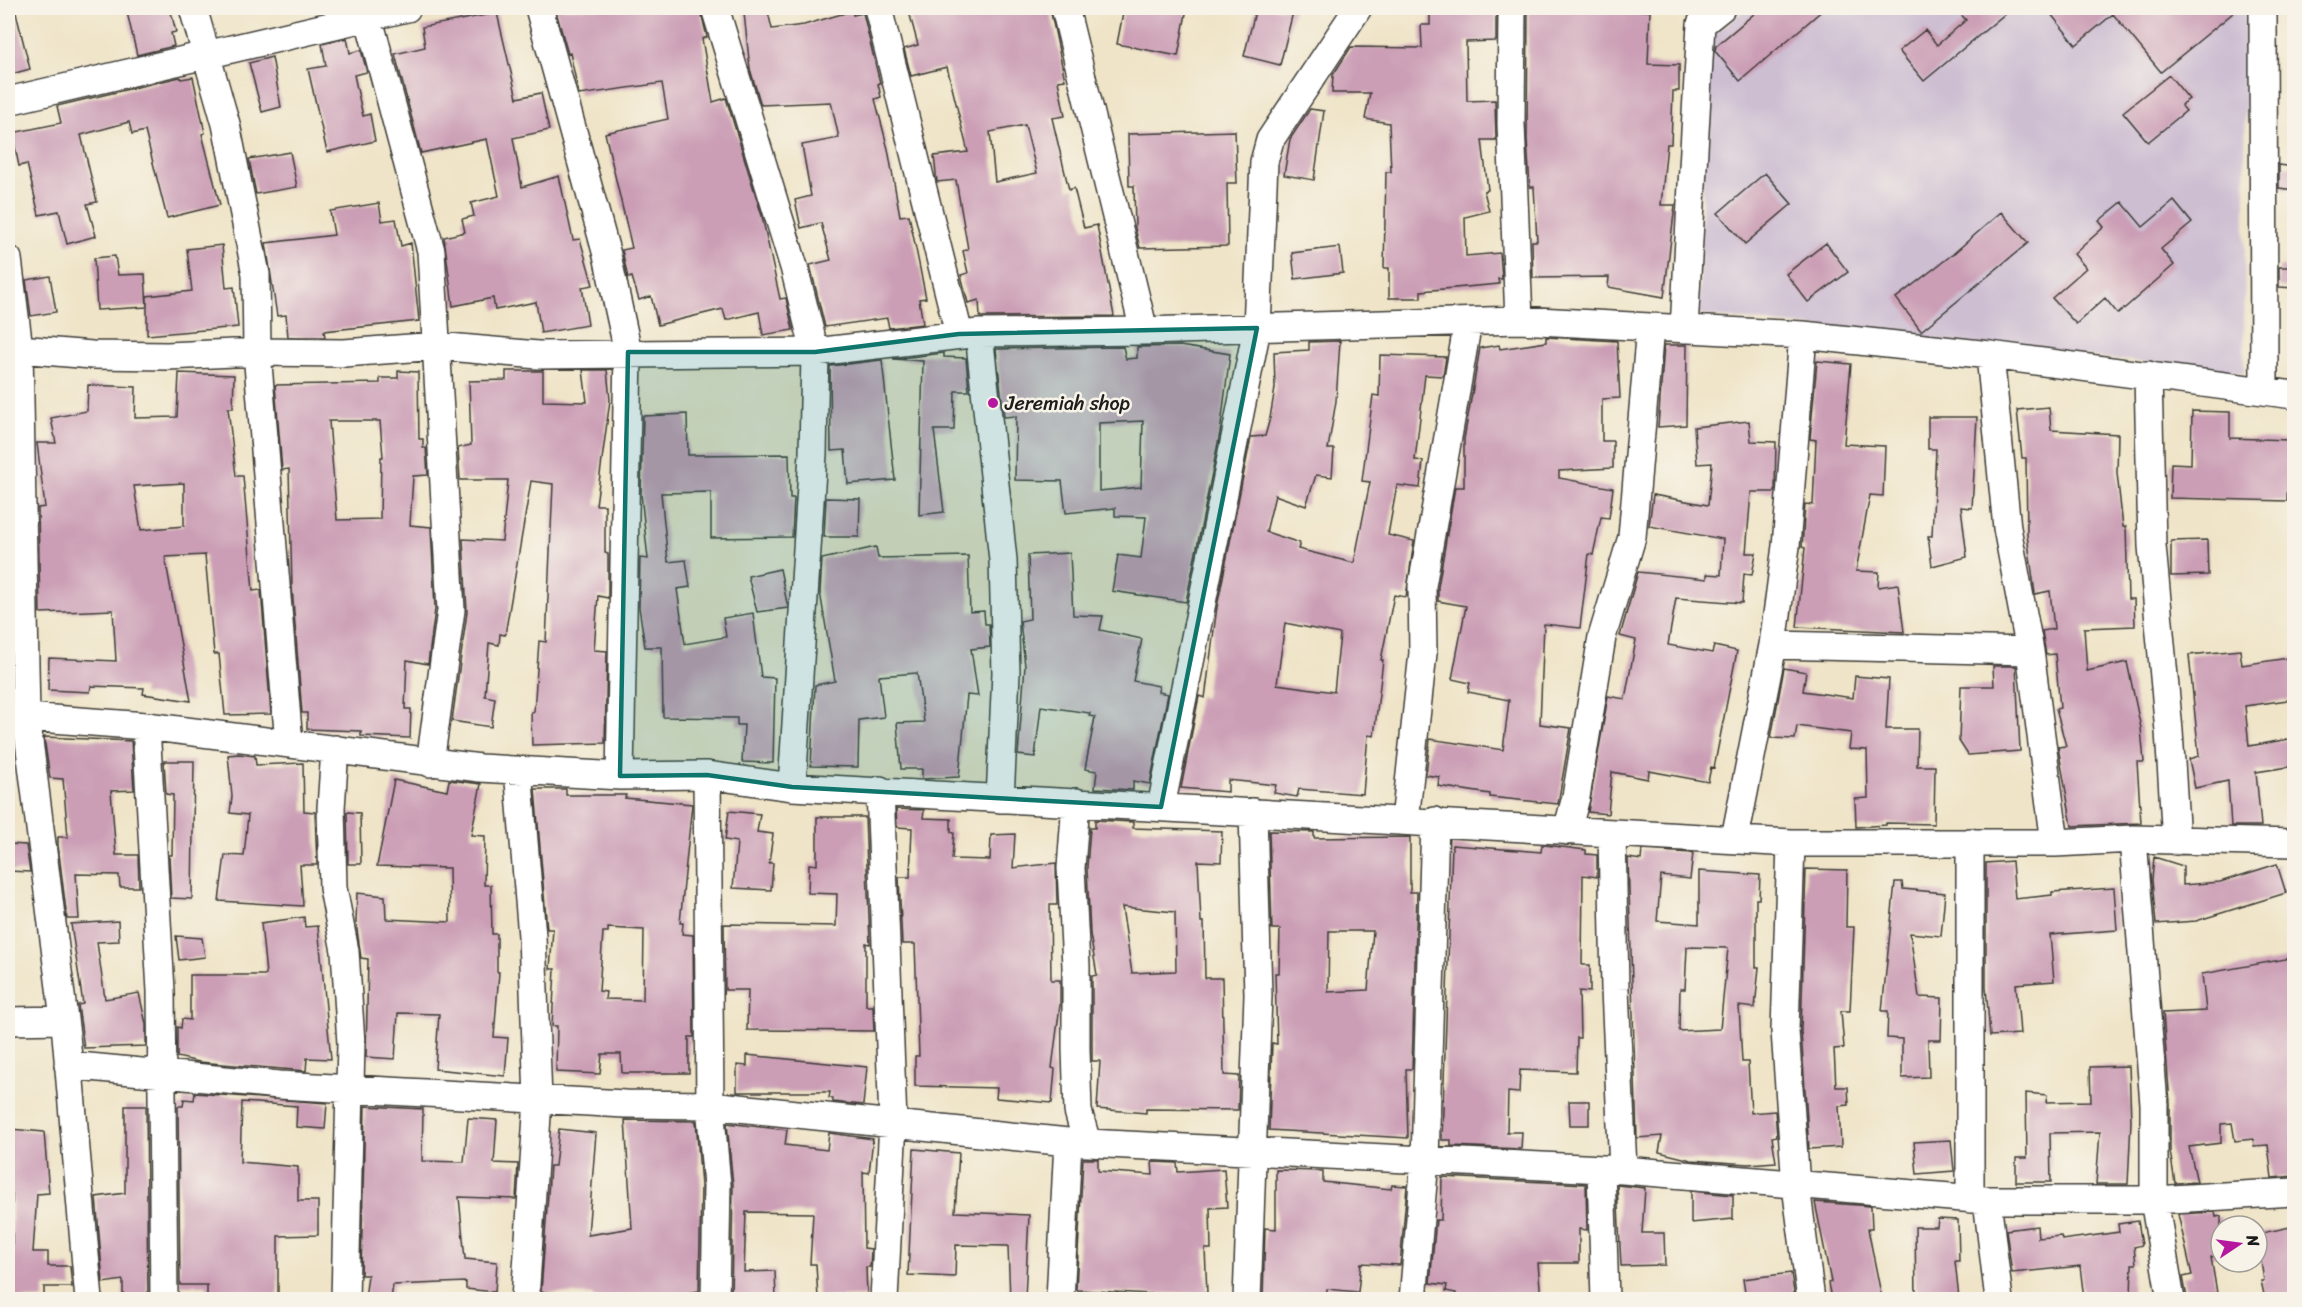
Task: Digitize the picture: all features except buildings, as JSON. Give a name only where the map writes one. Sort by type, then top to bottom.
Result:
[{"type":"street","points":[[193,8],[228,134],[256,274],[257,352],[289,744]]},
{"type":"street","points":[[8,101],[207,56],[367,13],[407,8]]},
{"type":"street","points":[[539,8],[607,255],[628,352],[620,776]]},
{"type":"street","points":[[716,8],[791,256],[815,352],[813,454],[792,788]]},
{"type":"street","points":[[878,8],[969,333],[1004,560],[1006,674],[1000,799]]},
{"type":"street","points":[[1065,8],[1144,331]]},
{"type":"street","points":[[1161,807],[1257,328],[1264,162],[1270,140],[1358,8]]},
{"type":"street","points":[[1512,8],[1511,124],[1519,320]]},
{"type":"street","points":[[2263,8],[2264,390]]},
{"type":"street","points":[[367,13],[431,251],[451,610],[430,763]]},
{"type":"street","points":[[1684,329],[1708,13]]},
{"type":"street","points":[[8,260],[19,349],[26,717],[64,1020],[89,1299]]},
{"type":"street","points":[[19,349],[92,355],[167,356],[257,352],[344,353],[437,346],[538,355],[628,352],[815,352],[969,333],[1144,331],[1519,320],[1803,335],[1990,355],[2295,395]]},
{"type":"street","points":[[1405,821],[1423,653],[1422,586],[1468,322]]},
{"type":"street","points":[[1567,831],[1576,797],[1602,637],[1632,537],[1650,327]]},
{"type":"street","points":[[1735,838],[1773,645],[1786,546],[1803,335]]},
{"type":"street","points":[[1990,355],[2007,528],[2030,651],[2055,843]]},
{"type":"street","points":[[2148,375],[2152,546],[2169,730],[2176,841]]},
{"type":"street","points":[[1773,645],[2030,651]]},
{"type":"street","points":[[26,717],[146,726],[430,763],[620,776],[707,775],[792,788],[880,790],[1000,799],[1435,821],[1567,831],[1735,838],[1791,843],[2055,843],[2133,839],[2295,843]]},
{"type":"street","points":[[146,726],[156,874],[162,1076],[164,1299]]},
{"type":"street","points":[[335,749],[330,808],[333,888],[345,951],[351,1042],[345,1299]]},
{"type":"street","points":[[518,770],[532,936],[538,1100],[525,1299]]},
{"type":"street","points":[[707,775],[710,1105],[717,1185],[715,1299]]},
{"type":"street","points":[[880,790],[893,1122],[884,1299]]},
{"type":"street","points":[[1060,1299],[1077,1142],[1078,1111],[1076,966],[1071,868],[1076,802]]},
{"type":"street","points":[[1247,1299],[1258,995],[1253,812]]},
{"type":"street","points":[[1413,1299],[1425,1160],[1435,821]]},
{"type":"street","points":[[1605,1299],[1612,1170],[1615,989],[1612,833]]},
{"type":"street","points":[[2133,839],[2154,1104],[2154,1200],[2171,1299]]},
{"type":"street","points":[[1970,842],[1979,1200],[1999,1299]]},
{"type":"street","points":[[1791,843],[1785,1031],[1796,1186],[1811,1299]]},
{"type":"street","points":[[8,1021],[64,1020]]},
{"type":"street","points":[[68,1065],[162,1076],[538,1100],[710,1105],[1077,1142],[1612,1170],[1979,1200],[2154,1200],[2295,1192]]},
{"type":"highlighted area","points":[[1257,328],[1161,807],[792,787],[707,775],[620,776],[628,352],[815,352],[959,334]]},
{"type":"shaded area","points":[[1747,8],[2246,8],[2244,373],[1699,315],[1707,40]]},
{"type":"place","name":"Jeremiah shop","points":[[993,403]]}]
